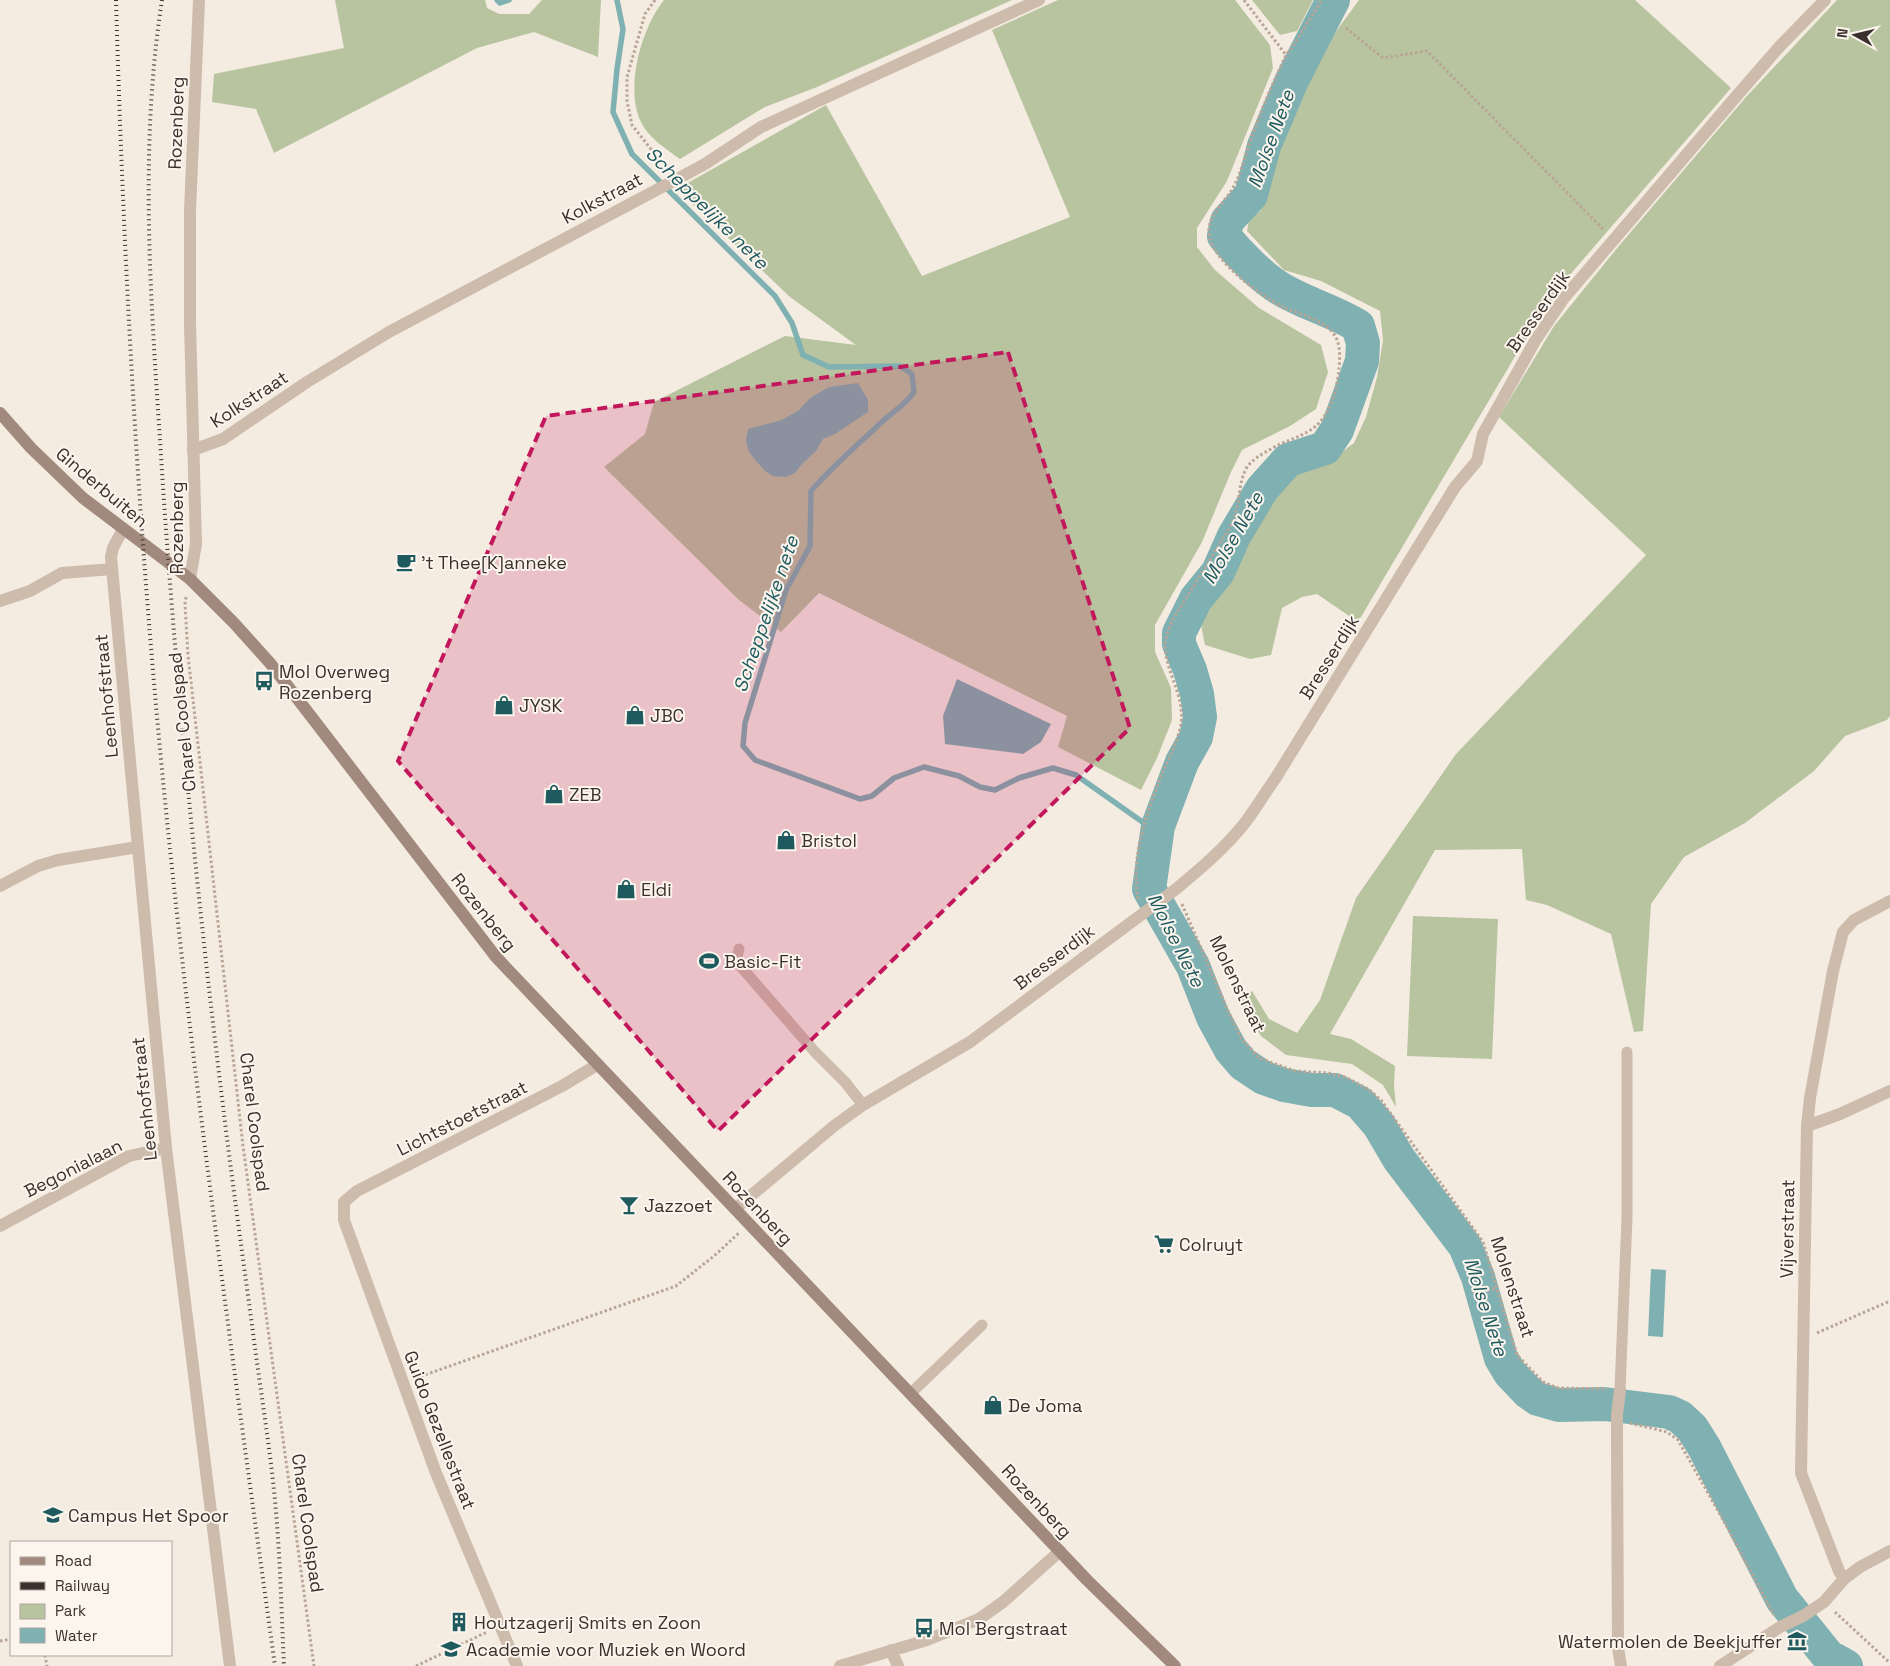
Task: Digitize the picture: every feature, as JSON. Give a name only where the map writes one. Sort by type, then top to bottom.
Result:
[{"type":"main road","name":"Ginderbuiten","points":[[0,412],[56,474],[83,498],[190,579]]},
{"type":"main road","name":"Rozenberg","points":[[190,579],[234,623],[270,663],[496,957],[1087,1580],[1175,1666]]},
{"type":"street","name":"Rozenberg","points":[[190,579],[196,544],[190,324],[190,211],[198,0]]},
{"type":"street","name":"Kolkstraat","points":[[193,450],[223,439],[307,382],[389,332],[675,180],[704,164],[761,127],[1039,0]]},
{"type":"street","name":"Bresserdijk","points":[[736,1209],[834,1126],[863,1105],[970,1042],[1171,893],[1226,845],[1243,825],[1275,779],[1455,487],[1477,461],[1483,434],[1535,341],[1564,298],[1782,44],[1825,0]]},
{"type":"street","name":"Leenhofstraat","points":[[123,529],[113,548],[111,557],[166,1148],[230,1666]]},
{"type":"street","points":[[0,601],[30,590],[62,573],[112,569]]},
{"type":"street","points":[[0,886],[38,866],[58,860],[138,846]]},
{"type":"street","name":"Vijverstraat","points":[[1844,1579],[1838,1571],[1801,1473],[1802,1340],[1808,1126],[1810,1098],[1833,971],[1841,939],[1854,920],[1890,901]]},
{"type":"street","name":"Lichtstoetstraat","points":[[344,1202],[357,1192],[562,1086],[597,1065]]},
{"type":"street","points":[[1808,1126],[1840,1114],[1890,1090]]},
{"type":"street","name":"Begonialaan","points":[[0,1226],[129,1156],[166,1148]]},
{"type":"street","name":"Guido Gezellestraat","points":[[344,1202],[344,1220],[436,1474],[517,1666]]},
{"type":"street","points":[[1619,1393],[1617,1418],[1618,1648],[1621,1666]]},
{"type":"street","points":[[840,1666],[927,1640],[979,1619],[1003,1602],[1060,1551]]},
{"type":"street","points":[[1720,1666],[1780,1627],[1803,1616],[1824,1602],[1844,1579],[1860,1567],[1890,1551]]},
{"type":"street","points":[[891,1650],[898,1666]]},
{"type":"lane","points":[[739,949],[736,961],[815,1052],[845,1082],[863,1105]]},
{"type":"lane","points":[[1619,1393],[1627,1218],[1627,1052]]},
{"type":"lane","points":[[911,1393],[982,1325]]},
{"type":"path","points":[[655,0],[645,14],[642,23],[628,77],[627,101],[632,125],[675,180]]},
{"type":"path","points":[[1244,0],[1286,55]]},
{"type":"path","points":[[1144,912],[1136,891],[1138,852],[1154,794],[1181,724],[1180,699],[1165,647],[1167,634],[1172,621],[1229,529],[1236,512],[1242,479],[1247,467],[1262,454],[1308,432],[1320,422],[1327,414],[1339,370],[1340,345],[1332,332],[1262,294],[1220,257],[1213,247],[1209,236],[1210,224],[1214,214],[1233,188],[1244,163],[1255,127],[1286,55],[1322,0]]},
{"type":"path","points":[[1346,28],[1383,58],[1427,51],[1614,240]]},
{"type":"path","name":"Charel Coolspad","points":[[190,579],[185,604],[188,655],[214,898],[243,1146],[314,1666]]},
{"type":"path","name":"Molenstraat","points":[[1171,893],[1241,1038],[1258,1058],[1295,1071],[1328,1073],[1346,1077],[1368,1089],[1381,1100],[1483,1242],[1517,1355],[1543,1382],[1558,1388],[1619,1393]]},
{"type":"path","points":[[403,1382],[676,1286],[714,1256],[749,1224]]},
{"type":"path","points":[[1473,1294],[1497,1288]]},
{"type":"path","points":[[1802,1340],[1890,1301]]},
{"type":"path","points":[[1617,1418],[1667,1432],[1678,1440],[1780,1627]]},
{"type":"path","points":[[1824,1602],[1890,1663]]},
{"type":"path","points":[[416,1666],[499,1626]]},
{"type":"highlighted area","points":[[1008,352],[1130,728],[718,1131],[398,761],[546,416]]},
{"type":"green space","points":[[335,0],[485,0],[487,8],[499,14],[529,14],[542,0],[601,0],[598,57],[534,32],[477,48],[274,153],[256,109],[212,102],[214,74],[344,48]]},
{"type":"green space","points":[[664,0],[1012,0],[817,87],[765,107],[680,159],[657,142],[643,126],[636,106],[634,91],[638,57],[643,41],[649,25]]},
{"type":"green space","points":[[1058,0],[1235,0],[1270,45],[1273,68],[1227,181],[1197,228],[1197,247],[1215,270],[1259,308],[1321,345],[1328,372],[1316,409],[1290,426],[1242,450],[1202,542],[1155,625],[1155,652],[1171,688],[1172,720],[1157,758],[1141,790],[1058,747],[1067,716],[819,593],[781,632],[739,600],[604,467],[645,434],[654,402],[785,336],[856,345],[790,297],[677,189],[826,105],[922,276],[1070,217],[992,30]]},
{"type":"green space","points":[[1252,0],[1313,0],[1297,31],[1280,35]]},
{"type":"green space","points":[[1359,0],[1635,0],[1731,88],[1562,284],[1517,353],[1358,622],[1317,594],[1302,597],[1282,608],[1271,655],[1250,659],[1205,645],[1201,625],[1276,491],[1299,469],[1327,463],[1354,443],[1366,417],[1377,377],[1383,340],[1380,311],[1321,281],[1284,270],[1247,231],[1249,220],[1261,210],[1264,181],[1283,130],[1311,74],[1337,30]]},
{"type":"green space","points":[[1837,0],[1890,0],[1890,716],[1887,720],[1845,736],[1814,771],[1745,823],[1684,857],[1651,904],[1643,1031],[1634,1032],[1611,934],[1547,905],[1526,900],[1522,849],[1435,850],[1330,1034],[1351,1039],[1395,1066],[1396,1107],[1383,1085],[1352,1064],[1286,1055],[1261,1036],[1238,999],[1252,991],[1269,1019],[1297,1033],[1320,1000],[1356,898],[1456,754],[1646,555],[1499,417],[1554,326],[1618,247],[1746,97]]},
{"type":"green space","points":[[1413,916],[1498,919],[1492,1059],[1407,1056]]},
{"type":"water","points":[[858,383],[868,400],[868,412],[835,434],[823,439],[816,451],[795,473],[786,477],[773,476],[765,471],[749,452],[746,441],[748,429],[782,420],[799,410],[810,398],[829,387]]},
{"type":"water","points":[[957,679],[1051,724],[1041,742],[1023,754],[945,744],[943,716]]},
{"type":"water","points":[[1651,1269],[1666,1270],[1663,1337],[1648,1336]]},
{"type":"waterway","name":"Scheppelijke nete","points":[[497,0],[500,3],[509,0]]},
{"type":"waterway","name":"Scheppelijke nete","points":[[617,0],[623,29],[613,112],[632,154],[775,296],[792,323],[803,355],[829,367],[900,366],[912,374],[914,392],[911,396],[846,455],[811,491],[810,546],[786,590],[745,723],[743,746],[755,760],[860,799],[872,796],[894,778],[924,767],[959,776],[980,787],[995,790],[1019,778],[1053,768],[1076,775],[1151,828],[1157,830]]},
{"type":"waterway","name":"Molse Nete","points":[[1333,0],[1292,80],[1264,146],[1251,195],[1227,221],[1224,236],[1251,265],[1274,284],[1358,326],[1363,343],[1362,361],[1337,430],[1325,448],[1288,460],[1262,489],[1234,536],[1218,572],[1196,599],[1179,633],[1179,644],[1190,670],[1197,694],[1200,717],[1196,737],[1182,762],[1158,826],[1149,889],[1193,966],[1213,1017],[1231,1050],[1243,1064],[1264,1078],[1284,1085],[1312,1090],[1335,1090],[1360,1103],[1379,1125],[1399,1159],[1465,1246],[1478,1277],[1501,1358],[1510,1373],[1528,1392],[1538,1399],[1559,1405],[1604,1404],[1669,1412],[1680,1417],[1692,1428],[1704,1447],[1782,1599],[1828,1656],[1846,1666]]},
{"type":"railway","points":[[116,0],[119,105],[135,420],[150,630],[169,840],[205,1150],[275,1666]]},
{"type":"railway","points":[[162,0],[154,61],[150,121],[149,243],[155,365],[169,563],[188,793],[213,1022],[273,1481],[279,1550],[284,1666]]},
{"type":"place","name":"'t Thee[K]anneke","points":[[406,562]]},
{"type":"place","name":"Mol Overweg Rozenberg","points":[[264,681]]},
{"type":"place","name":"JYSK","points":[[504,705]]},
{"type":"place","name":"JBC","points":[[635,715]]},
{"type":"place","name":"ZEB","points":[[554,794]]},
{"type":"place","name":"Bristol","points":[[786,840]]},
{"type":"place","name":"Eldi","points":[[626,889]]},
{"type":"place","name":"Basic-Fit","points":[[709,961]]},
{"type":"place","name":"Jazzoet","points":[[629,1205]]},
{"type":"place","name":"Colruyt","points":[[1164,1244]]},
{"type":"place","name":"De Joma","points":[[993,1405]]},
{"type":"place","name":"Campus Het Spoor","points":[[53,1515]]},
{"type":"place","name":"Houtzagerij Smits en Zoon","points":[[459,1622]]},
{"type":"place","name":"Mol Bergstraat","points":[[924,1628]]},
{"type":"place","name":"Watermolen de Beekjuffer","points":[[1797,1641]]},
{"type":"place","name":"Academie voor Muziek en Woord","points":[[451,1649]]}]
